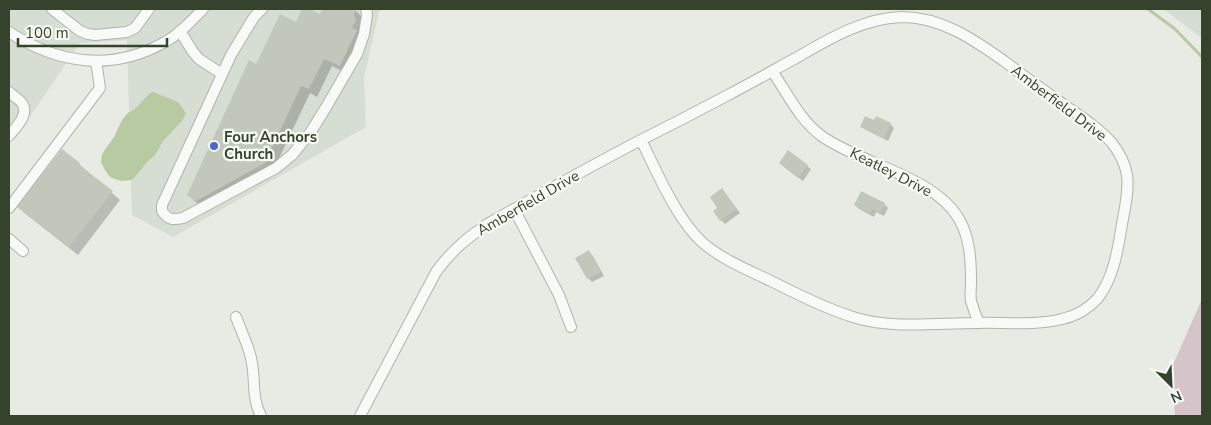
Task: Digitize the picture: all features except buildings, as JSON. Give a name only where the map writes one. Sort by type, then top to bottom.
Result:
[{"type":"street","points":[[52,9],[80,30],[95,35],[127,32],[135,28],[149,9]]},
{"type":"street","points":[[9,32],[40,50],[58,56],[96,61],[133,56],[166,42],[203,9]]},
{"type":"street","points":[[262,9],[243,34],[222,74],[162,204],[162,212],[166,217],[175,220],[184,218],[276,168],[292,155],[310,133],[357,54],[364,34],[366,9]]},
{"type":"street","name":"Amberfield Drive","points":[[360,416],[436,272],[447,257],[474,233],[514,209],[642,140],[839,35],[874,20],[904,17],[935,22],[949,27],[977,42],[1104,135],[1122,158],[1128,186],[1115,261],[1104,288],[1096,300],[1085,310],[1057,320],[910,324],[886,323],[857,318],[808,299],[725,258],[704,243],[687,225],[663,185],[642,140]]},
{"type":"street","points":[[180,31],[198,59],[222,74]]},
{"type":"street","points":[[9,208],[100,88],[96,61]]},
{"type":"street","name":"Keatley Drive","points":[[772,71],[807,123],[815,131],[835,144],[919,184],[939,197],[954,211],[964,228],[969,248],[972,302],[979,323]]},
{"type":"street","points":[[9,92],[22,104],[24,112],[22,119],[9,136]]},
{"type":"street","points":[[514,209],[559,295],[571,327]]},
{"type":"street","points":[[9,239],[23,250]]},
{"type":"street","points":[[236,317],[252,358],[256,405],[261,416]]},
{"type":"shaded area","points":[[9,9],[382,9],[379,12],[364,77],[366,127],[173,237],[132,215],[127,40],[80,43],[36,108],[9,143]]},
{"type":"shaded area","points":[[1163,9],[1202,9],[1202,38]]},
{"type":"shaded area","points":[[153,92],[178,102],[186,113],[182,121],[163,141],[155,155],[133,179],[122,181],[114,179],[109,176],[101,162],[102,155],[122,120]]},
{"type":"shaded area","points":[[1202,299],[1202,416],[1175,416],[1172,367]]},
{"type":"waterway","points":[[1148,9],[1175,29],[1202,57]]},
{"type":"place","name":"Four Anchors Church","points":[[214,146]]}]
